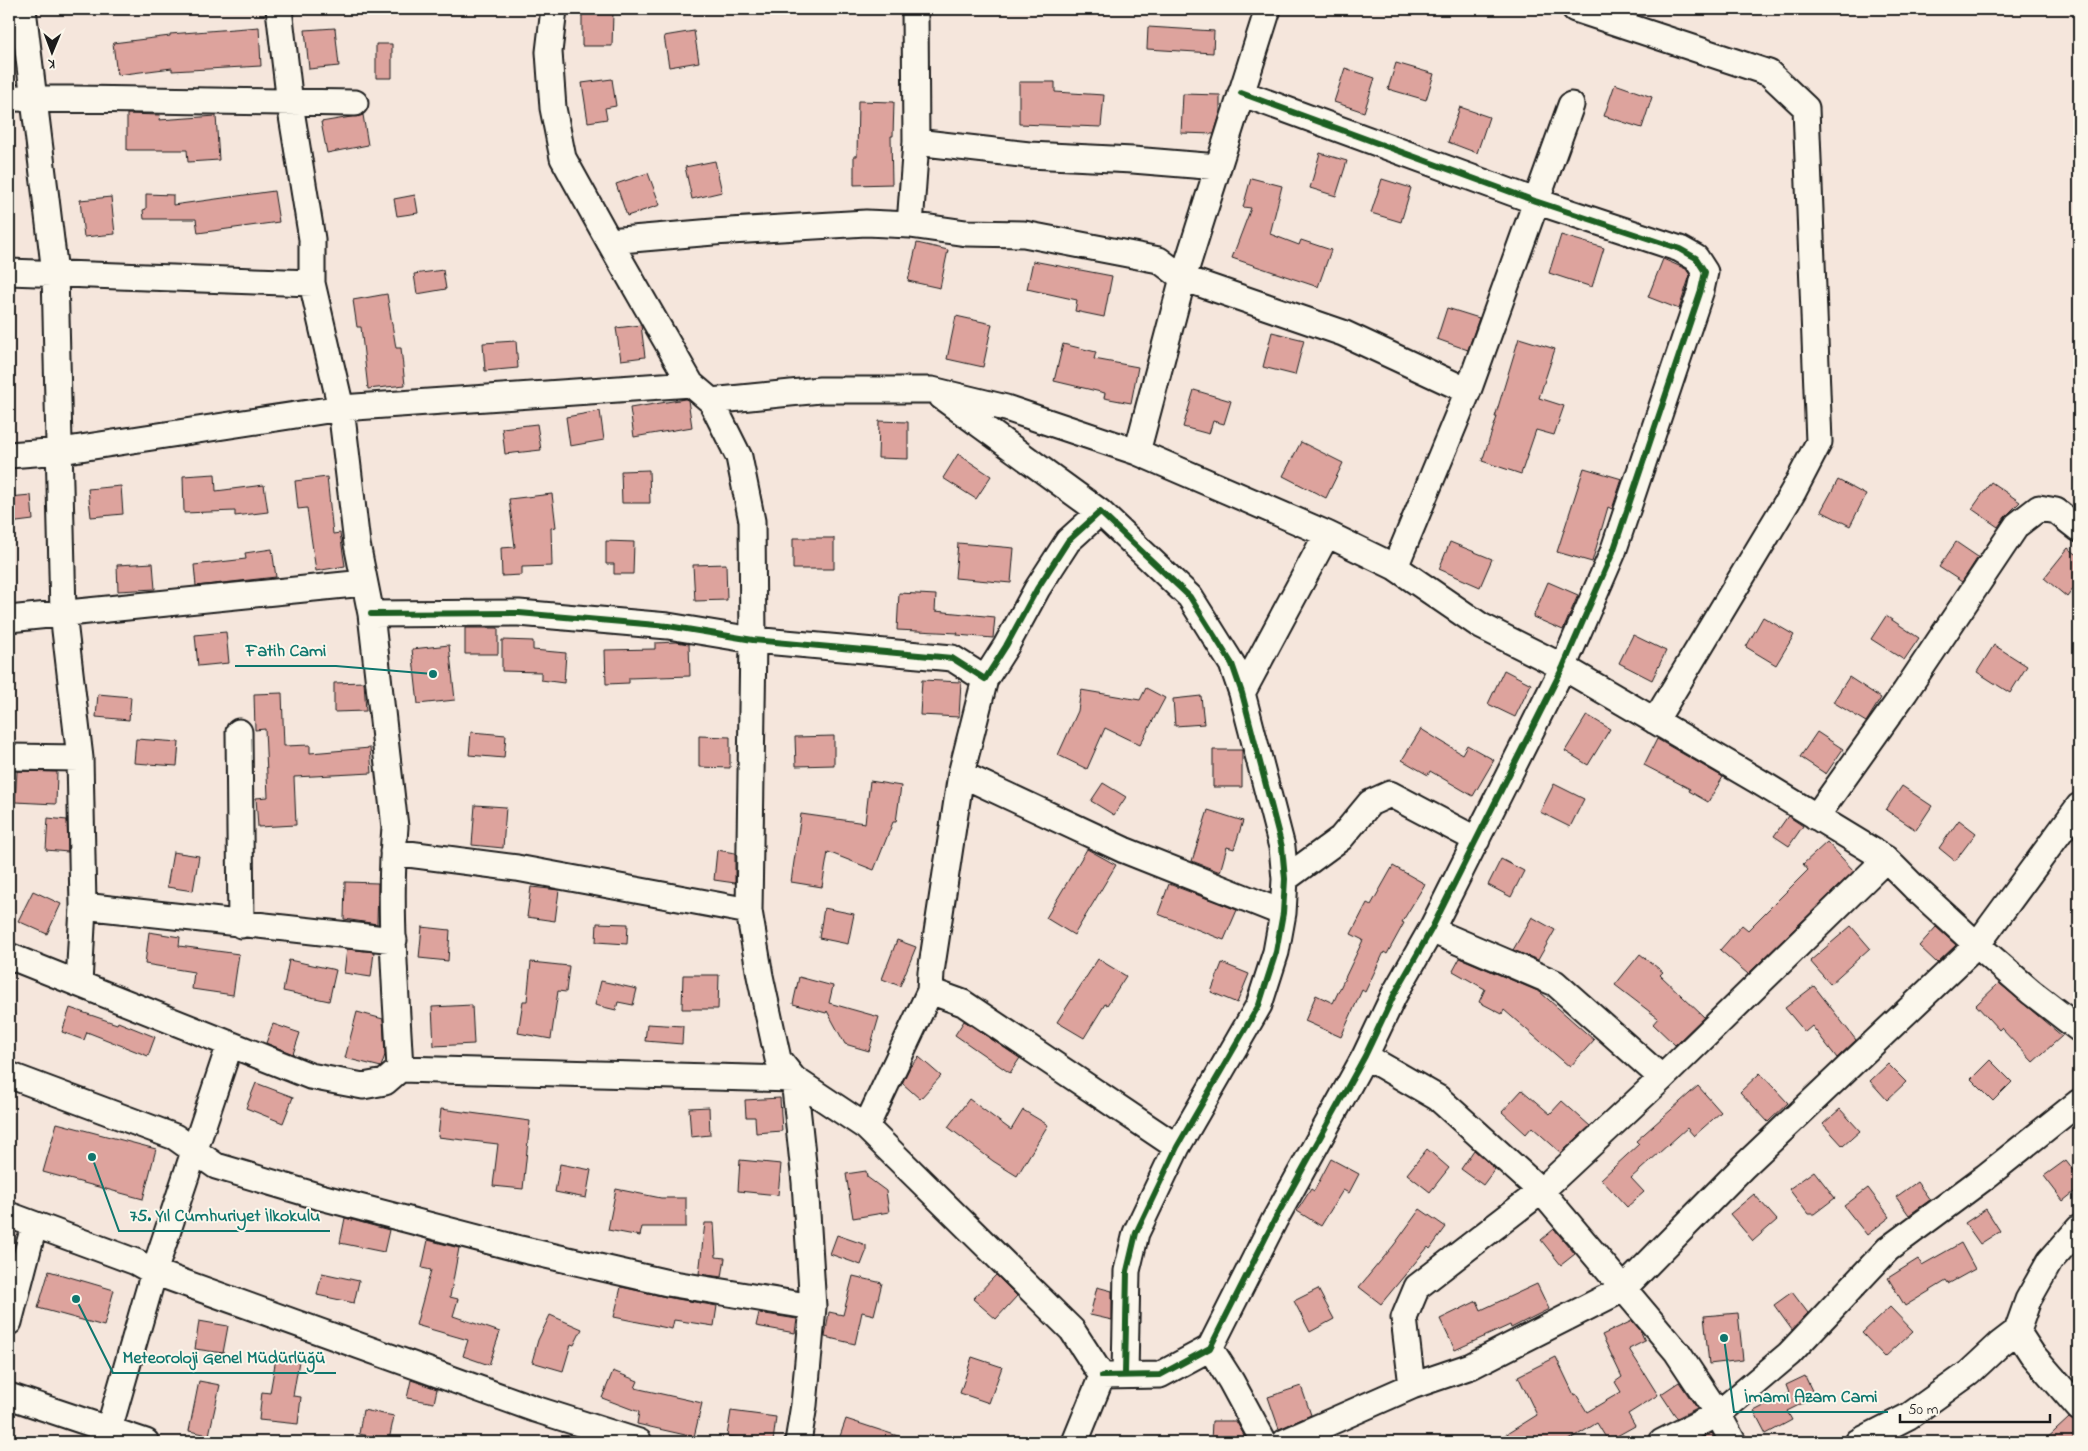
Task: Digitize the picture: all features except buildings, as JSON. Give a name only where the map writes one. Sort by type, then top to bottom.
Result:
[{"type":"street","points":[[23,9],[55,273],[64,613],[80,758],[83,906],[79,984]]},
{"type":"street","points":[[279,9],[290,104],[312,239],[312,283],[341,408],[357,544],[371,614],[395,827],[393,852],[394,940],[400,1069]]},
{"type":"street","points":[[554,9],[549,52],[553,108],[563,158],[608,242],[691,384],[711,401],[739,457],[752,520],[753,640],[749,911],[778,1059],[794,1079],[866,1127],[1072,1330],[1114,1375],[1160,1375],[1210,1348],[1274,1221],[1365,1056],[1394,995],[1431,930],[1563,668],[1613,552],[1701,290],[1705,272],[1696,258],[1680,249],[1535,201],[1241,93]]},
{"type":"street","points":[[910,225],[916,142],[915,9]]},
{"type":"street","points":[[1137,452],[1183,278],[1268,9]]},
{"type":"street","points":[[1575,9],[1768,73],[1806,108],[1820,442],[1793,492],[1655,721]]},
{"type":"street","points":[[9,98],[290,104],[355,103]]},
{"type":"street","points":[[1395,567],[1468,391],[1571,104]]},
{"type":"street","points":[[916,142],[1029,155],[1132,160],[1218,167]]},
{"type":"street","points":[[608,242],[713,232],[866,223],[910,225],[966,233],[1024,234],[1158,260],[1183,278],[1343,333],[1468,391]]},
{"type":"street","points":[[9,272],[312,283]]},
{"type":"street","points":[[9,455],[61,451],[341,408],[691,384]]},
{"type":"street","points":[[711,401],[820,390],[932,390],[1006,408],[1137,452],[1327,534],[1395,567],[1481,626],[1563,668],[1758,781],[1886,859],[1977,945],[2031,992],[2079,1029]]},
{"type":"street","points":[[932,390],[1100,512],[1190,597],[1232,664],[1242,693],[1282,847],[1285,879],[1283,913],[1276,952],[1258,1005],[1177,1147],[1136,1233],[1127,1271],[1114,1375],[1076,1442]]},
{"type":"street","points":[[1816,817],[1905,692],[2017,525],[2039,508],[2056,511],[2079,529]]},
{"type":"street","points":[[866,1127],[930,991],[931,972],[961,774],[985,679],[1006,646],[1036,588],[1068,541],[1100,512]]},
{"type":"street","points":[[1242,693],[1327,534]]},
{"type":"street","points":[[9,618],[364,583]]},
{"type":"street","points":[[371,614],[519,613],[668,626],[753,640],[952,658],[985,679]]},
{"type":"street","points":[[239,732],[241,925]]},
{"type":"street","points":[[9,756],[80,758]]},
{"type":"street","points":[[961,774],[1124,850],[1283,913]]},
{"type":"street","points":[[1285,879],[1341,838],[1370,803],[1390,794],[1477,840]]},
{"type":"street","points":[[1285,1442],[1412,1386],[1471,1366],[1623,1289],[1742,1168],[1977,945],[2079,806]]},
{"type":"street","points":[[393,852],[517,868],[749,911]]},
{"type":"street","points":[[1412,1386],[1404,1318],[1417,1287],[1541,1192],[1662,1078],[1886,859]]},
{"type":"street","points":[[83,906],[241,925],[394,940]]},
{"type":"street","points":[[1431,930],[1554,982],[1662,1078]]},
{"type":"street","points":[[9,956],[310,1076],[363,1086],[385,1082],[400,1069],[794,1079]]},
{"type":"street","points":[[930,991],[963,1003],[1177,1147]]},
{"type":"street","points":[[110,1429],[154,1272],[230,1044]]},
{"type":"street","points":[[1365,1056],[1438,1098],[1541,1192],[1677,1352],[1718,1414],[1733,1442]]},
{"type":"street","points":[[9,1075],[175,1137],[216,1166],[316,1196],[520,1249],[668,1283],[813,1306]]},
{"type":"street","points":[[794,1079],[805,1182],[813,1306],[804,1405],[798,1442]]},
{"type":"street","points":[[1662,1442],[1718,1414],[1789,1354],[1888,1249],[1986,1177],[2079,1102]]},
{"type":"street","points":[[9,1215],[34,1226],[136,1262],[154,1272],[535,1409],[639,1442]]},
{"type":"street","points":[[9,1322],[34,1226]]},
{"type":"street","points":[[1858,1442],[1916,1411],[1969,1373],[2017,1331],[2028,1300],[2050,1261],[2079,1228]]},
{"type":"street","points":[[2017,1331],[2032,1354],[2079,1408]]},
{"type":"street","points":[[1210,1348],[1231,1381],[1264,1442]]},
{"type":"street","points":[[9,1396],[146,1442]]},
{"type":"cycle path","points":[[1102,1376],[1160,1375],[1210,1348],[1274,1221],[1365,1056],[1394,995],[1431,930],[1563,667],[1613,552],[1701,290],[1705,272],[1696,258],[1680,249],[1535,201],[1241,93]]},
{"type":"cycle path","points":[[371,614],[519,613],[668,626],[753,640],[952,658],[985,679],[1006,646],[1037,589],[1068,541],[1100,512],[1190,597],[1232,664],[1242,693],[1282,847],[1285,879],[1283,913],[1276,952],[1259,1005],[1177,1147],[1136,1233],[1127,1271],[1125,1374]]},
{"type":"place","name":"Fatih Cami","points":[[433,674]]},
{"type":"place","name":"75. Yıl Cumhuriyet İlkokulu","points":[[92,1157]]},
{"type":"place","name":"Meteoroloji Genel Müdürlüğü","points":[[76,1299]]},
{"type":"place","name":"İmamı Azam Cami","points":[[1724,1338]]}]
